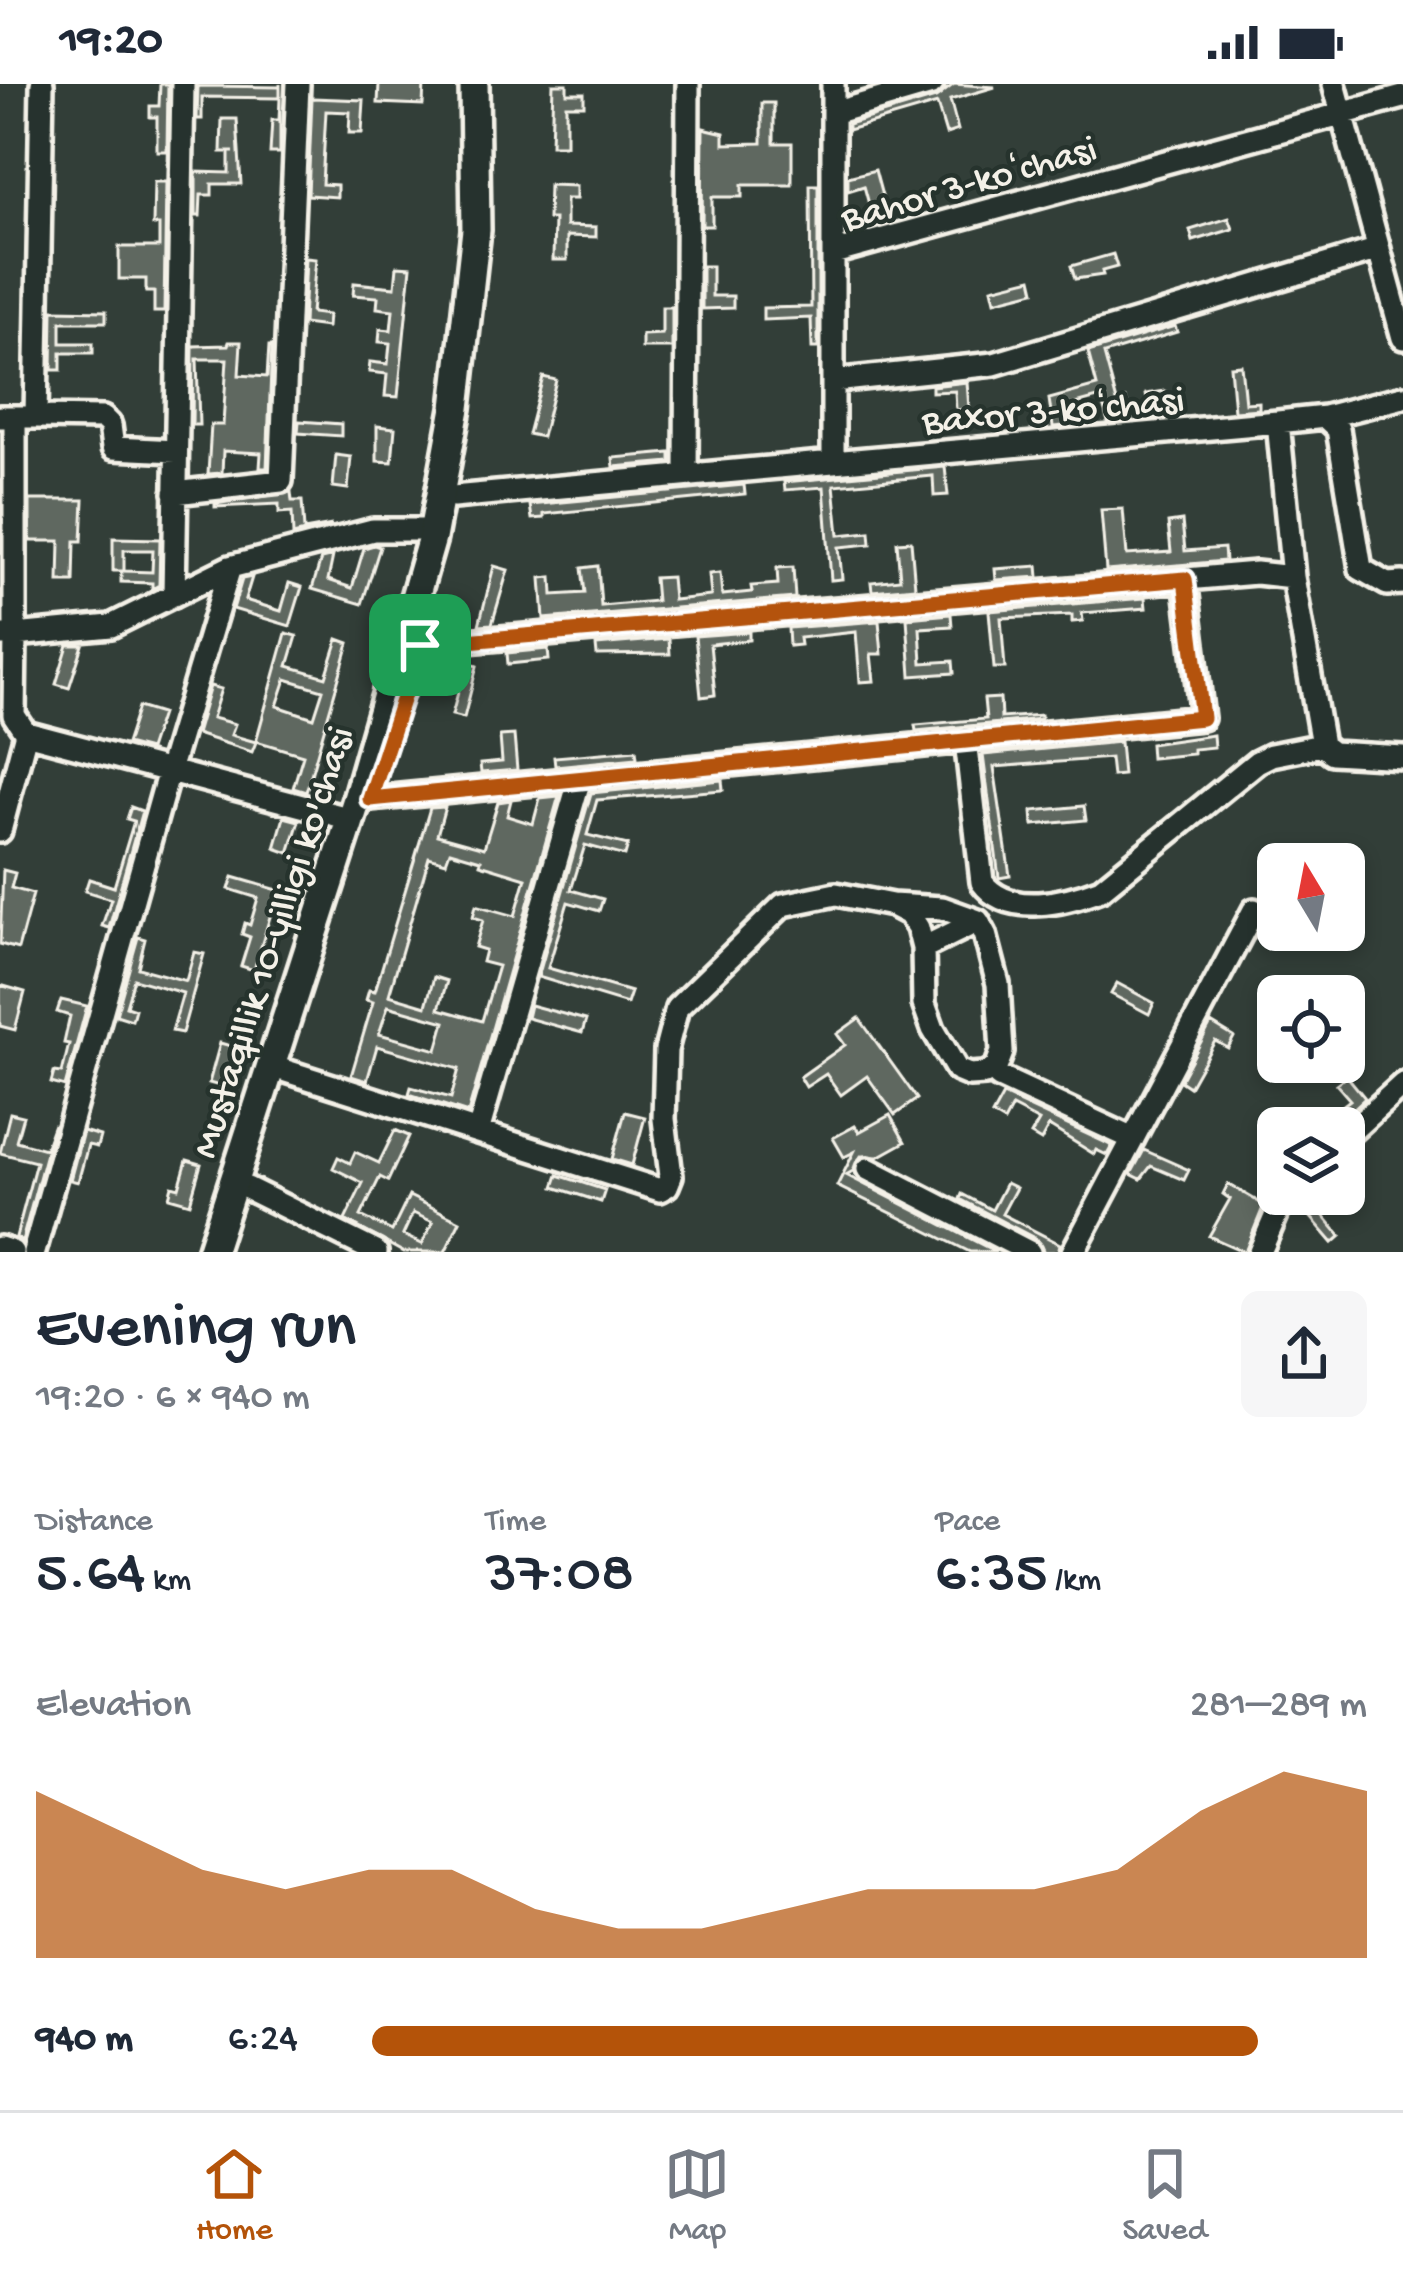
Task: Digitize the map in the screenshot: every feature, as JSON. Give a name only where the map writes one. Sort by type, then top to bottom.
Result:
[{"type":"main road","name":"Mustaqillik 10-yilligi ko'chasi","points":[[227,1252],[360,809],[434,530],[456,408],[476,230],[474,84]]},
{"type":"main road","name":"Mustaqillik 10-yilligi ko'chasi","points":[[211,1252],[420,645],[469,422],[491,246],[493,84]]},
{"type":"street","points":[[42,84],[17,417],[7,635],[14,716],[26,733],[169,771],[360,809],[580,778],[1202,718],[1185,579]]},
{"type":"street","points":[[174,596],[183,84]]},
{"type":"street","points":[[176,493],[281,481],[298,84]]},
{"type":"street","points":[[686,476],[688,84]]},
{"type":"street","points":[[833,84],[833,254]]},
{"type":"street","points":[[833,113],[932,84]]},
{"type":"street","points":[[1334,84],[1403,338]]},
{"type":"street","name":"Bahor 3-koʻchasi","points":[[833,462],[833,254],[1403,97]]},
{"type":"street","points":[[833,381],[994,364],[1379,249]]},
{"type":"street","name":"Baxor 3-koʻchasi","points":[[833,462],[1325,417],[1403,398]]},
{"type":"street","points":[[17,417],[104,418],[110,425],[113,448],[176,451]]},
{"type":"street","points":[[1325,417],[1338,429],[1361,568],[1387,584],[1403,583]]},
{"type":"street","points":[[1278,422],[1293,578],[1322,745],[1331,753],[1403,757]]},
{"type":"street","points":[[453,496],[833,462]]},
{"type":"street","points":[[7,635],[111,626],[230,567],[374,530],[434,530]]},
{"type":"street","points":[[34,1252],[230,567]]},
{"type":"street","points":[[420,645],[1256,573],[1293,578]]},
{"type":"street","points":[[0,831],[26,733]]},
{"type":"street","points":[[966,740],[982,882],[990,892],[1032,905],[1071,901],[1101,890],[1257,762],[1322,745]]},
{"type":"street","points":[[478,1132],[580,778]]},
{"type":"street","points":[[284,1070],[660,1190],[671,1176],[664,1118],[665,1050],[677,1008],[783,905],[836,894],[942,908],[978,921]]},
{"type":"street","points":[[892,904],[909,914],[919,928],[924,1004],[933,1029],[957,1070],[985,1074],[995,1068],[1002,1052],[1002,1032],[994,969],[978,921]]},
{"type":"street","points":[[1073,1252],[1254,910]]},
{"type":"street","points":[[923,948],[978,921]]},
{"type":"street","points":[[999,1077],[1133,1139]]},
{"type":"street","points":[[1365,1119],[1403,1084]]},
{"type":"street","points":[[868,1169],[1029,1252]]},
{"type":"street","points":[[248,1188],[376,1252]]},
{"type":"street","points":[[1260,1252],[1277,1215]]},
{"type":"building","points":[[160,84],[168,84],[167,151],[157,151],[157,117],[150,117],[150,106],[159,106]]},
{"type":"building","points":[[379,84],[424,84],[423,105],[378,103]]},
{"type":"building","points":[[553,84],[567,84],[567,93],[584,93],[584,105],[566,105],[566,145],[551,145]]},
{"type":"building","points":[[954,84],[995,87],[950,100],[958,130],[946,134],[937,104],[848,130],[848,124],[936,98]]},
{"type":"building","points":[[198,86],[280,87],[280,98],[202,97],[202,119],[197,119]]},
{"type":"building","points":[[280,98],[280,153],[270,153],[272,120],[279,120]]},
{"type":"building","points":[[312,98],[364,100],[362,133],[349,133],[350,112],[326,111],[322,184],[337,185],[337,197],[308,195]]},
{"type":"building","points":[[762,103],[774,103],[774,143],[792,143],[792,185],[742,185],[742,197],[712,197],[712,226],[702,226],[703,128],[724,133],[724,144],[762,143]]},
{"type":"building","points":[[222,119],[237,119],[241,184],[212,184],[212,195],[201,195],[200,216],[196,216],[196,172],[229,173],[229,152],[221,152]]},
{"type":"building","points":[[875,170],[889,222],[848,233],[848,226],[873,219],[864,186],[848,191],[848,177]]},
{"type":"building","points":[[154,182],[166,182],[164,312],[154,312],[154,292],[146,292],[146,279],[119,279],[119,247],[159,247],[159,225],[153,225]]},
{"type":"building","points":[[549,185],[576,186],[576,199],[566,199],[566,226],[596,227],[596,237],[567,236],[567,260],[553,260]]},
{"type":"building","points":[[810,185],[818,185],[818,348],[812,348],[811,318],[763,320],[763,308],[811,307]]},
{"type":"building","points":[[1229,218],[1233,229],[1193,241],[1190,230]]},
{"type":"building","points":[[1113,254],[1117,267],[1102,271],[1103,275],[1075,279],[1071,266]]},
{"type":"building","points":[[306,258],[316,259],[311,313],[328,315],[327,327],[303,324]]},
{"type":"building","points":[[397,266],[411,267],[398,397],[385,396],[387,374],[369,372],[370,362],[388,364],[390,343],[379,342],[380,329],[391,330],[393,310],[377,308],[378,297],[353,295],[354,283],[395,287]]},
{"type":"building","points":[[702,266],[712,266],[712,296],[733,296],[733,308],[702,309]]},
{"type":"building","points":[[1032,278],[1035,291],[995,301],[992,288]]},
{"type":"building","points":[[662,307],[672,307],[672,348],[642,348],[642,335],[662,334]]},
{"type":"building","points":[[53,310],[106,311],[106,322],[61,322],[61,343],[93,343],[93,353],[61,353],[61,370],[52,370]]},
{"type":"building","points":[[1175,326],[1177,332],[1104,354],[1117,402],[1126,399],[1132,420],[1108,422],[1101,397],[1061,408],[1064,426],[1053,427],[1049,399],[1097,386],[1088,352]]},
{"type":"building","points":[[241,342],[239,375],[267,377],[272,346],[267,468],[260,468],[261,453],[223,451],[222,473],[208,474],[211,425],[223,425],[227,359],[197,359],[199,425],[192,425],[193,346]]},
{"type":"building","points":[[1241,365],[1245,403],[1259,402],[1259,409],[1234,411],[1230,366]]},
{"type":"building","points":[[543,377],[556,380],[542,437],[528,434]]},
{"type":"building","points":[[967,382],[969,409],[956,410],[955,391],[932,392],[932,386]]},
{"type":"building","points":[[1165,391],[1169,417],[1150,418],[1146,394]]},
{"type":"building","points":[[299,421],[341,424],[341,436],[298,433]]},
{"type":"building","points":[[377,426],[395,428],[392,462],[377,461]]},
{"type":"building","points":[[671,453],[671,462],[614,467],[613,458]]},
{"type":"building","points":[[336,455],[351,457],[348,489],[333,487]]},
{"type":"building","points":[[945,467],[948,495],[934,496],[933,476],[834,485],[839,535],[870,532],[871,544],[839,547],[842,579],[831,580],[824,487],[785,490],[784,482]]},
{"type":"building","points":[[744,485],[745,494],[544,514],[544,518],[532,519],[530,505]]},
{"type":"building","points":[[291,492],[292,501],[302,501],[304,530],[332,525],[293,535],[292,512],[279,513],[279,504],[215,507],[215,504]]},
{"type":"building","points":[[30,500],[84,500],[82,541],[75,541],[74,582],[59,582],[60,541],[30,541]]},
{"type":"building","points":[[1123,509],[1127,555],[1171,552],[1168,523],[1182,521],[1185,551],[1224,548],[1225,561],[1106,571],[1101,510]]},
{"type":"building","points":[[113,538],[160,539],[159,585],[152,589],[152,583],[121,582],[121,571],[113,571]],"holes":[[[124,550],[153,550],[152,572],[124,571]]]},
{"type":"building","points":[[911,541],[915,587],[872,591],[871,582],[900,579],[897,542]]},
{"type":"building","points":[[380,547],[362,604],[312,589],[321,559],[333,556],[328,580],[352,588],[364,548]]},
{"type":"building","points":[[494,566],[508,570],[492,624],[479,625]]},
{"type":"building","points":[[598,566],[601,606],[656,601],[654,578],[671,577],[673,600],[711,596],[709,574],[720,573],[722,595],[778,584],[777,568],[793,567],[795,598],[544,619],[541,578],[552,577],[553,595],[585,593],[582,568]]},
{"type":"building","points":[[1038,566],[1039,577],[996,580],[995,569]]},
{"type":"building","points":[[252,577],[245,600],[281,611],[289,583],[302,587],[290,626],[233,609],[242,579]]},
{"type":"building","points":[[1145,598],[1146,608],[1082,613],[1083,621],[1072,622],[1072,615],[1001,618],[1005,668],[994,668],[989,611]]},
{"type":"building","points":[[951,614],[952,626],[920,628],[922,663],[953,661],[954,673],[911,676],[907,618]]},
{"type":"building","points":[[879,621],[882,654],[871,654],[874,681],[860,682],[856,632],[799,638],[800,645],[789,646],[788,628]]},
{"type":"building","points":[[749,632],[749,640],[710,644],[715,695],[701,697],[695,636]]},
{"type":"building","points":[[286,633],[297,636],[288,666],[326,677],[338,639],[349,643],[306,792],[293,788],[303,755],[256,741]],"holes":[[[286,679],[323,690],[314,718],[277,706]]]},
{"type":"building","points":[[669,639],[670,654],[597,655],[596,645]]},
{"type":"building","points":[[68,645],[83,645],[69,688],[56,684]]},
{"type":"building","points":[[548,649],[549,660],[508,664],[507,653]]},
{"type":"building","points":[[466,662],[477,666],[464,718],[452,715]]},
{"type":"building","points":[[210,686],[221,689],[212,718],[235,724],[231,735],[256,742],[252,752],[196,734]]},
{"type":"building","points":[[1000,698],[1001,718],[1041,715],[1041,719],[916,731],[915,725],[986,719],[984,699]]},
{"type":"building","points":[[138,707],[161,714],[149,750],[126,744]]},
{"type":"building","points":[[514,735],[517,770],[481,773],[480,764],[502,762],[500,736]]},
{"type":"building","points":[[1213,735],[1214,747],[1151,758],[1150,744]]},
{"type":"building","points":[[1120,742],[1123,775],[1112,776],[1110,758],[994,767],[1010,876],[999,878],[983,755]]},
{"type":"building","points":[[636,750],[637,758],[555,766],[554,757]]},
{"type":"building","points":[[722,780],[723,790],[597,800],[587,835],[628,845],[625,856],[585,845],[571,890],[603,899],[599,911],[568,902],[548,968],[631,992],[627,1004],[538,977],[591,793]]},
{"type":"building","points":[[559,796],[468,1113],[409,1094],[411,1087],[451,1098],[459,1069],[377,1046],[367,1081],[351,1076],[373,1002],[366,1000],[369,990],[375,991],[430,808],[445,807],[437,835],[484,848],[498,802],[511,800],[507,816],[533,824],[540,798]],"holes":[[[450,851],[526,878],[515,916],[476,905],[473,917],[483,920],[475,947],[485,950],[482,962],[498,966],[482,1021],[439,1009],[447,981],[434,977],[426,1006],[389,995],[429,857],[446,862]],[[388,1006],[445,1022],[437,1050],[379,1034]]]},
{"type":"building","points":[[1084,806],[1086,820],[1033,825],[1032,811]]},
{"type":"building","points":[[131,807],[142,811],[109,928],[102,926],[111,899],[85,891],[89,879],[114,887],[134,821],[127,819]]},
{"type":"building","points":[[284,817],[299,821],[289,853],[275,848]]},
{"type":"building","points":[[3,870],[15,873],[11,888],[33,894],[18,949],[0,944]]},
{"type":"building","points":[[233,877],[278,890],[254,970],[241,966],[250,937],[242,934],[245,923],[250,925],[258,898],[229,889]]},
{"type":"building","points":[[138,937],[145,939],[138,968],[186,981],[194,952],[204,954],[182,1033],[172,1031],[183,993],[134,979],[126,1006],[135,1009],[132,1020],[116,1015]]},
{"type":"building","points":[[1117,983],[1154,1003],[1149,1014],[1111,994]]},
{"type":"building","points":[[0,985],[25,992],[15,1030],[0,1026]]},
{"type":"building","points":[[61,1000],[87,1006],[65,1087],[51,1083],[54,1072],[62,1073],[69,1044],[64,1043],[70,1016],[57,1012]]},
{"type":"building","points":[[530,1005],[586,1020],[582,1033],[527,1018]]},
{"type":"building","points":[[859,1018],[917,1099],[895,1115],[867,1076],[841,1095],[826,1074],[806,1087],[800,1077],[845,1045],[837,1034]]},
{"type":"building","points":[[1211,1023],[1234,1037],[1228,1048],[1215,1041],[1189,1087],[1180,1081]]},
{"type":"building","points":[[220,1043],[235,1047],[223,1087],[209,1083]]},
{"type":"building","points":[[1353,1083],[1365,1098],[1355,1107],[1341,1107],[1350,1100],[1336,1084]]},
{"type":"building","points":[[1003,1095],[1112,1146],[1107,1155],[1096,1150],[1094,1154],[1049,1126],[1041,1141],[1031,1135],[1039,1121],[1012,1107],[1004,1122],[992,1115]]},
{"type":"building","points":[[625,1112],[645,1117],[632,1165],[612,1159]]},
{"type":"building","points":[[10,1113],[23,1116],[16,1141],[45,1149],[54,1124],[22,1241],[16,1237],[36,1162],[0,1153]]},
{"type":"building","points":[[890,1115],[905,1142],[878,1157],[861,1156],[846,1175],[996,1252],[970,1252],[837,1186],[854,1152],[844,1157],[833,1138],[855,1126],[859,1132]]},
{"type":"building","points":[[395,1130],[409,1136],[388,1181],[380,1177],[361,1216],[392,1231],[409,1196],[460,1221],[445,1252],[403,1252],[345,1220],[363,1183],[333,1168],[338,1157],[350,1163],[355,1152],[379,1163]],"holes":[[[413,1213],[433,1222],[422,1244],[403,1235]]]},
{"type":"building","points":[[83,1131],[100,1136],[97,1147],[88,1145],[78,1182],[70,1180]]},
{"type":"building","points":[[1144,1150],[1189,1170],[1184,1180],[1151,1166],[1141,1179],[1131,1174]]},
{"type":"building","points":[[187,1160],[201,1164],[190,1203],[169,1197],[172,1186],[179,1188]]},
{"type":"building","points":[[558,1175],[605,1190],[601,1202],[554,1187]]},
{"type":"building","points":[[1006,1183],[1016,1188],[1002,1214],[1060,1244],[1058,1252],[1044,1252],[1036,1239],[960,1199],[962,1194],[992,1210]]},
{"type":"building","points":[[1228,1184],[1257,1201],[1260,1215],[1245,1252],[1209,1236],[1230,1199],[1223,1194]]},
{"type":"building","points":[[1309,1215],[1323,1215],[1341,1236],[1333,1243]]},
{"type":"route","points":[[1185,579],[1202,718],[370,799],[420,645],[1185,579]]}]
